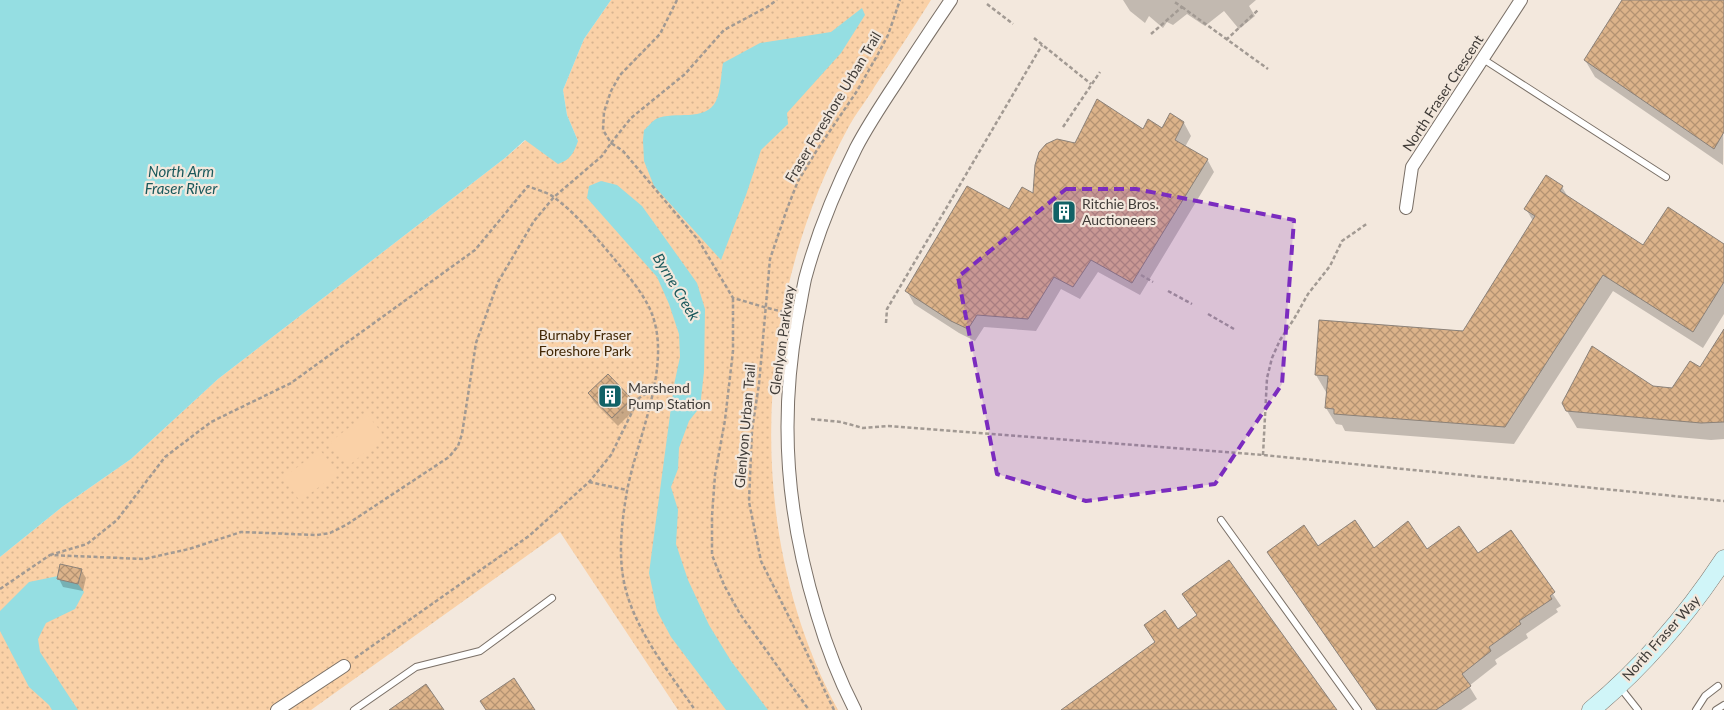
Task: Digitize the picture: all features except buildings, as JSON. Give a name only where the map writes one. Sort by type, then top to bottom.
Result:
[{"type":"street","name":"Glenlyon Parkway","points":[[855,710],[843,688],[829,652],[805,575],[795,525],[788,467],[788,410],[792,349],[804,282],[814,246],[857,146],[951,0]]},
{"type":"street","name":"North Fraser Crescent","points":[[1406,208],[1412,167],[1521,0]]},
{"type":"street","name":"North Fraser Way","points":[[1591,710],[1632,674],[1687,612],[1724,559]]},
{"type":"street","points":[[277,710],[344,666]]},
{"type":"lane","points":[[1482,59],[1666,177]]},
{"type":"lane","points":[[1221,520],[1358,710]]},
{"type":"lane","points":[[354,710],[416,667],[480,651],[552,598]]},
{"type":"lane","points":[[1619,686],[1638,710]]},
{"type":"lane","points":[[1696,710],[1705,696],[1718,686]]},
{"type":"lane","points":[[1716,710],[1724,704]]},
{"type":"path","points":[[677,0],[660,34],[620,75],[611,91],[604,112],[603,130],[611,143],[623,151],[699,241],[733,298],[733,351],[715,475],[712,555],[724,585],[740,614],[809,710]]},
{"type":"path","points":[[50,555],[144,559],[189,549],[242,532],[317,535],[330,532],[346,525],[449,457],[458,446],[462,434],[476,343],[498,282],[534,221],[554,197],[602,156],[631,118],[685,74],[724,30],[777,0]]},
{"type":"path","name":"Fraser Foreshore Urban Trail","points":[[766,309],[770,260],[794,190],[817,150],[868,73],[888,35],[900,0]]},
{"type":"path","points":[[1173,1],[1268,69]]},
{"type":"path","points":[[987,4],[1013,24]]},
{"type":"path","points":[[1152,34],[1182,8]]},
{"type":"path","points":[[1226,40],[1258,10]]},
{"type":"path","points":[[1034,38],[1090,84]]},
{"type":"path","points":[[886,323],[886,309],[1042,44]]},
{"type":"path","points":[[1063,128],[1090,84],[1100,72]]},
{"type":"path","points":[[0,589],[50,555],[87,544],[116,520],[165,458],[211,422],[291,383],[475,250],[528,186],[554,197],[594,235],[635,284],[652,314],[658,356],[654,389],[628,490],[622,530],[621,560],[624,582],[630,603],[643,630],[657,655],[695,710]]},
{"type":"path","points":[[1263,455],[1267,378],[1272,358],[1280,340],[1308,294],[1330,266],[1342,241],[1368,223]]},
{"type":"path","points":[[1141,275],[1153,282]]},
{"type":"path","points":[[1168,291],[1192,304]]},
{"type":"path","points":[[733,298],[759,305],[766,309],[799,314]]},
{"type":"path","name":"Glenlyon Urban Trail","points":[[766,309],[752,439],[749,502],[751,517],[760,561],[834,710]]},
{"type":"path","points":[[1208,314],[1234,328]]},
{"type":"path","points":[[344,666],[529,536],[589,482],[611,455],[639,398],[654,389]]},
{"type":"path","points":[[811,419],[841,422],[863,428],[888,426],[1263,455],[1724,501]]},
{"type":"path","points":[[589,482],[628,490]]},
{"type":"highlighted area","points":[[1066,189],[1136,189],[1294,220],[1282,384],[1215,484],[1086,501],[997,474],[958,277]]},
{"type":"green space","name":"Burnaby Fraser Foreshore Park","points":[[611,0],[931,0],[851,122],[816,196],[793,268],[778,342],[771,418],[774,494],[786,569],[807,641],[838,710],[678,710],[560,532],[311,710],[0,710],[0,557],[62,507],[131,459],[218,379],[526,140],[578,141],[567,115],[563,90],[584,39]]},
{"type":"green space","points":[[367,414],[385,437],[348,466],[330,442]]},
{"type":"green space","points":[[320,450],[338,473],[300,501],[283,478]]},
{"type":"water","name":"North Arm Fraser River","points":[[0,0],[611,0],[584,39],[563,90],[567,115],[578,141],[569,158],[558,164],[525,140],[505,158],[218,379],[131,459],[62,507],[0,557]]},
{"type":"water","points":[[862,8],[865,15],[841,53],[787,113],[788,124],[761,150],[721,260],[654,186],[644,161],[644,130],[656,119],[672,115],[697,114],[711,108],[719,92],[723,63],[760,43],[831,32]]},
{"type":"water","name":"Byrne Creek","points":[[601,181],[617,185],[642,206],[697,283],[705,309],[704,372],[700,407],[689,421],[679,448],[678,469],[671,487],[678,510],[676,544],[688,580],[709,625],[731,661],[768,710],[726,710],[671,637],[657,611],[649,573],[674,385],[680,357],[679,334],[657,277],[587,198],[589,186]]},
{"type":"water","points":[[58,576],[57,579],[78,584],[84,592],[75,609],[46,623],[38,639],[40,652],[78,710],[52,710],[29,687],[0,631],[0,611],[29,582]]},
{"type":"place","name":"Ritchie Bros. Auctioneers","points":[[1064,212]]},
{"type":"place","name":"Marshend Pump Station","points":[[610,396]]}]
